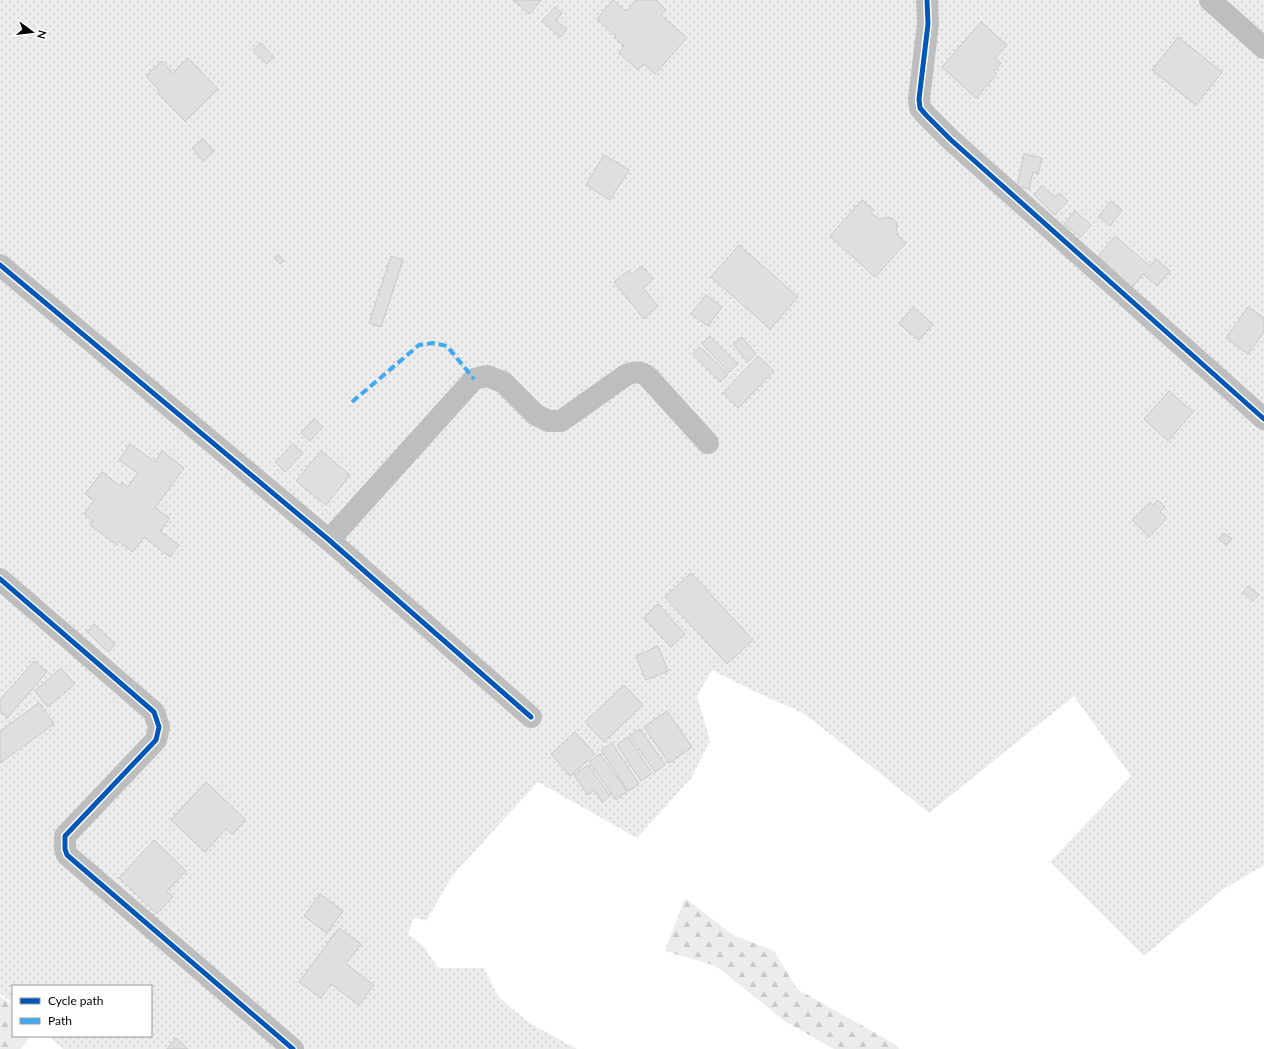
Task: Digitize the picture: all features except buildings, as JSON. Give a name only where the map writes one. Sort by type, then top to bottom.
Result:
[{"type":"street","points":[[927,0],[928,24],[919,99],[920,108],[951,140],[1264,419]]},
{"type":"street","points":[[1210,0],[1264,48]]},
{"type":"street","points":[[0,265],[329,540],[531,717]]},
{"type":"street","points":[[329,540],[474,379],[487,376],[503,382],[536,415],[550,421],[561,421],[626,375],[632,372],[643,373],[708,443]]},
{"type":"street","points":[[0,579],[154,712],[159,726],[156,740],[66,836],[65,849],[67,855],[293,1049]]},
{"type":"green space","points":[[0,0],[1264,0],[1264,865],[1222,890],[1144,956],[1050,862],[1131,776],[1074,696],[929,813],[803,713],[712,670],[697,696],[710,741],[692,777],[637,838],[538,782],[452,876],[426,921],[414,917],[408,934],[424,947],[438,968],[484,968],[498,996],[529,1023],[577,1049],[63,1049],[49,1037],[152,1037],[152,985],[12,985],[12,1003],[0,993]]},
{"type":"green space","points":[[685,898],[733,935],[774,951],[797,989],[898,1046],[899,1049],[834,1049],[786,1022],[716,966],[665,951]]},
{"type":"green space","points":[[0,997],[12,1004],[12,1037],[29,1037],[21,1049],[0,1049]]},
{"type":"marked path","points":[[352,402],[419,345],[433,343],[447,346],[474,379]]},
{"type":"cycle path","points":[[927,0],[928,24],[919,99],[920,108],[951,140],[1264,419]]},
{"type":"cycle path","points":[[0,265],[329,540],[531,717]]},
{"type":"cycle path","points":[[0,579],[154,712],[159,727],[156,740],[65,836],[65,849],[67,855],[293,1049]]}]
